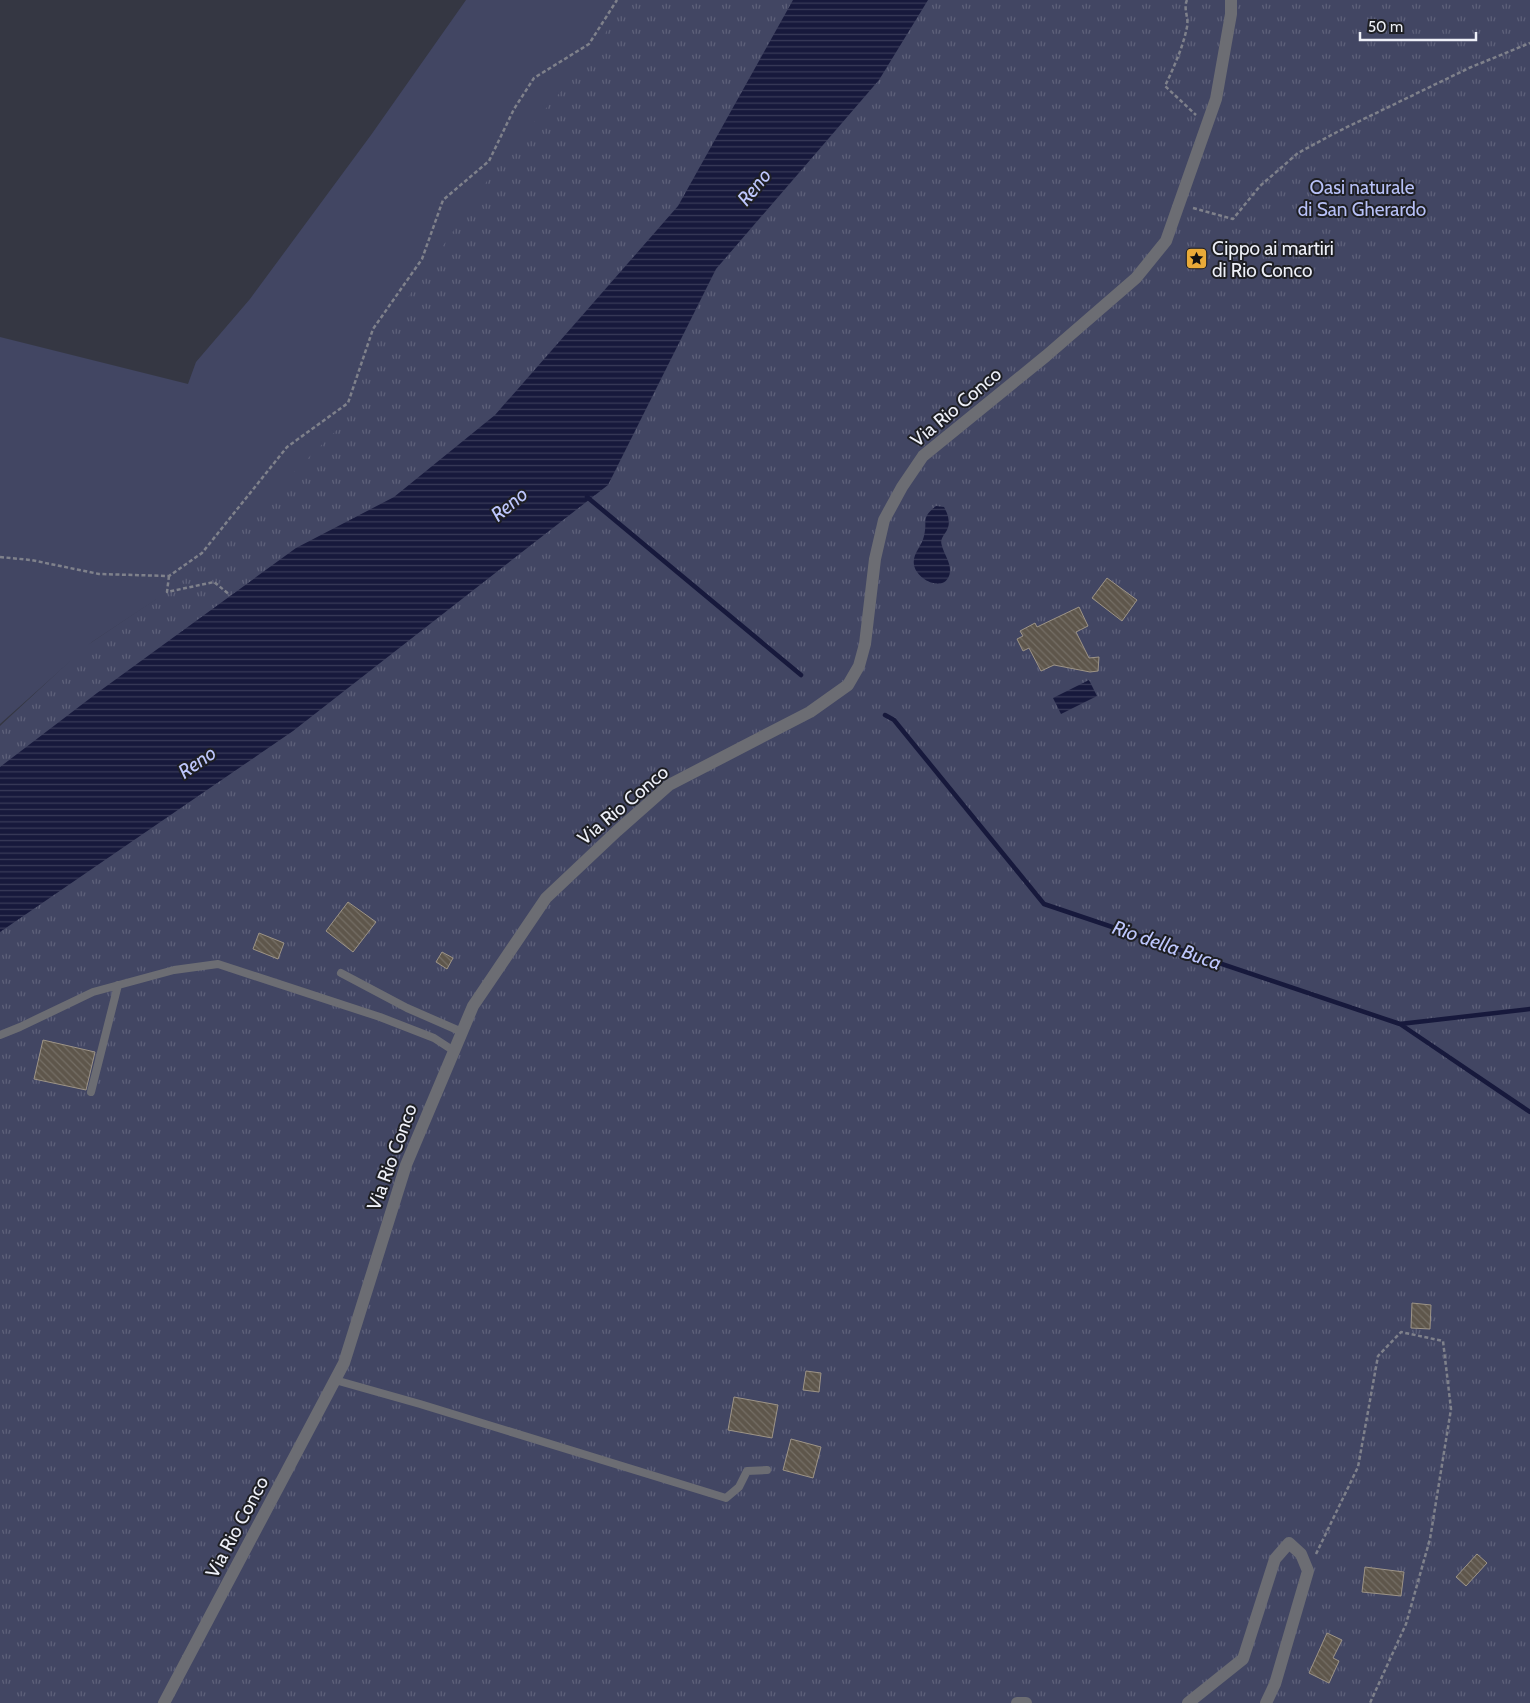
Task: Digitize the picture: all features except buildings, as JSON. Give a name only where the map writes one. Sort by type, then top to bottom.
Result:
[{"type":"street","name":"Via Rio Conco","points":[[164,1703],[344,1363],[406,1165],[473,1006],[546,898],[669,785],[810,712],[848,685],[859,666],[865,644],[874,559],[884,520],[902,486],[923,456],[1046,356],[1136,278],[1166,241],[1216,99],[1231,14],[1231,0]]},
{"type":"street","points":[[1188,1703],[1243,1659],[1275,1559],[1289,1544],[1301,1554],[1308,1572],[1275,1684],[1266,1703]]},
{"type":"street","points":[[1017,1703],[1026,1703]]},
{"type":"lane","points":[[0,1035],[93,992],[174,970],[218,964],[380,1017],[434,1038],[454,1051]]},
{"type":"lane","points":[[341,972],[407,1008],[462,1032]]},
{"type":"lane","points":[[91,1092],[118,985]]},
{"type":"lane","points":[[335,1380],[420,1404],[726,1498],[739,1487],[747,1472],[768,1470]]},
{"type":"path","points":[[0,557],[31,560],[99,574],[169,576],[202,553],[287,447],[348,403],[373,329],[422,258],[443,200],[489,161],[514,109],[534,78],[589,44],[617,0]]},
{"type":"path","points":[[1187,0],[1184,6],[1188,24],[1166,86],[1193,112],[1208,123]]},
{"type":"path","points":[[1179,204],[1233,219],[1260,186],[1298,153],[1469,68],[1530,43]]},
{"type":"path","points":[[169,576],[167,592],[214,582],[230,594]]},
{"type":"path","points":[[1308,1572],[1358,1467],[1378,1356],[1401,1332],[1444,1341],[1451,1409],[1430,1539],[1406,1624],[1370,1703]]},
{"type":"green space","points":[[466,0],[633,0],[564,181],[214,582],[157,599],[92,642],[0,724],[0,337],[188,384],[196,362],[250,299],[371,135]]},
{"type":"green space","name":"Oasi naturale di San Gherardo","points":[[625,0],[1530,0],[1530,1703],[0,1703],[0,726],[86,646],[180,583],[344,423],[377,343],[504,156],[591,57]]},
{"type":"water","name":"Reno","points":[[793,0],[928,0],[879,80],[716,269],[608,485],[293,731],[0,932],[0,767],[97,693],[296,548],[394,497],[495,415],[678,206]]},
{"type":"water","points":[[936,506],[944,507],[949,522],[941,542],[950,572],[948,579],[938,584],[932,583],[920,576],[914,565],[916,554],[924,536],[926,517]]},
{"type":"water","points":[[1089,680],[1097,696],[1061,714],[1053,698]]},
{"type":"waterway","points":[[587,497],[801,675]]},
{"type":"waterway","name":"Rio della Buca","points":[[885,715],[894,720],[1044,904],[1400,1024],[1530,1009]]},
{"type":"waterway","points":[[1400,1024],[1530,1112]]},
{"type":"place","name":"Cippo ai martiri di Rio Conco","points":[[1196,259]]}]
